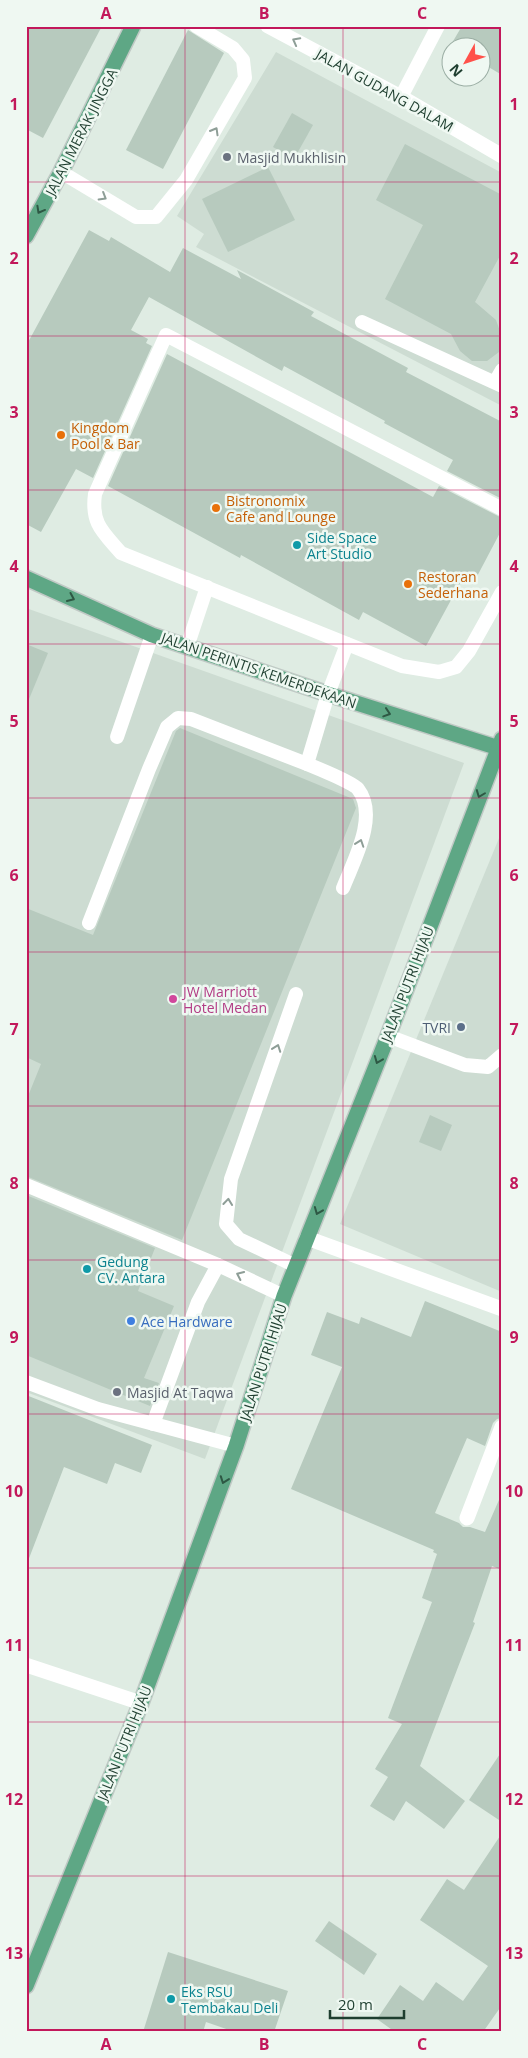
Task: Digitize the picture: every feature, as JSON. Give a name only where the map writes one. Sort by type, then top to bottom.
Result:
[{"type":"main road","name":"JALAN MERAK JINGGA","points":[[26,236],[62,172],[133,26]]},
{"type":"main road","name":"JALAN PERINTIS KEMERDEKAAN","points":[[26,578],[152,634],[328,694],[500,746]]},
{"type":"main road","name":"JALAN PUTRI HIJAU","points":[[26,1986],[141,1703],[236,1446],[284,1296],[388,1036],[500,746]]},
{"type":"street","name":"JALAN GUDANG DALAM","points":[[268,26],[400,97],[502,156]]},
{"type":"street","points":[[307,1238],[502,1309]]},
{"type":"street","points":[[467,1518],[502,1427]]},
{"type":"street","points":[[26,1665],[141,1703]]},
{"type":"lane","points":[[62,172],[136,217],[156,217],[186,180],[245,78],[243,60],[233,48],[196,26]]},
{"type":"lane","points":[[400,97],[438,26]]},
{"type":"lane","points":[[362,322],[499,379]]},
{"type":"lane","points":[[502,509],[166,335],[95,494],[93,509],[99,528],[121,552],[402,666],[439,672],[456,667],[469,651],[502,592]]},
{"type":"lane","points":[[187,646],[207,587]]},
{"type":"lane","points":[[117,737],[152,634]]},
{"type":"lane","points":[[307,764],[328,694],[347,644]]},
{"type":"lane","points":[[89,923],[167,727],[178,718],[190,719],[307,764],[358,788],[364,801],[367,823],[343,888]]},
{"type":"lane","points":[[296,994],[231,1178],[226,1224],[239,1239],[296,1266]]},
{"type":"lane","points":[[388,1036],[465,1065],[488,1067],[502,1055]]},
{"type":"lane","points":[[26,1185],[218,1265],[284,1296]]},
{"type":"lane","points":[[154,1424],[198,1302],[218,1265]]},
{"type":"lane","points":[[26,1382],[98,1409],[236,1446]]},
{"type":"shaded area","points":[[276,52],[502,173],[502,406],[196,247],[204,234],[177,216]]},
{"type":"shaded area","points":[[26,608],[464,763],[205,1459],[26,1392]]},
{"type":"shaded area","name":"TVRI","points":[[502,831],[502,1292],[340,1224]]},
{"type":"building","points":[[26,26],[102,26],[43,138],[26,129]]},
{"type":"building","points":[[462,26],[502,26],[502,75],[490,68],[490,38],[455,38]]},
{"type":"building","points":[[188,30],[224,53],[163,169],[126,150]]},
{"type":"building","points":[[292,113],[313,125],[294,159],[273,147]]},
{"type":"building","points":[[405,144],[502,195],[502,252],[475,302],[496,320],[502,337],[499,352],[487,361],[472,361],[460,351],[451,334],[385,299],[423,225],[376,200]]},
{"type":"building","points":[[268,167],[295,220],[228,252],[202,199]]},
{"type":"building","points":[[89,230],[109,241],[111,237],[170,272],[183,248],[241,279],[237,270],[314,312],[311,316],[408,368],[406,372],[502,422],[502,499],[447,471],[453,460],[384,423],[385,421],[284,366],[282,371],[149,297],[131,330],[148,339],[146,343],[152,346],[93,478],[76,469],[41,532],[26,524],[26,346]]},
{"type":"building","points":[[167,354],[433,497],[439,486],[502,518],[502,529],[473,584],[463,578],[426,646],[363,612],[359,620],[241,555],[240,558],[108,486]]},
{"type":"building","points":[[26,644],[48,653],[27,704],[26,704]]},
{"type":"building","name":"JW Marriott Hotel Medan","points":[[180,728],[353,799],[356,808],[182,1240],[26,1176],[26,1101],[41,1064],[26,1057],[26,908],[93,935],[176,731]]},
{"type":"building","points":[[430,1115],[452,1125],[441,1151],[419,1142]]},
{"type":"building","name":"Gedung CV. Antara","points":[[26,1195],[155,1248],[138,1291],[174,1306],[144,1378],[159,1383],[150,1406],[26,1355]]},
{"type":"building","points":[[425,1301],[502,1332],[502,1418],[497,1419],[493,1423],[485,1446],[467,1438],[435,1513],[459,1523],[463,1527],[470,1527],[485,1532],[502,1493],[502,1570],[492,1566],[473,1622],[475,1623],[420,1766],[465,1801],[444,1829],[406,1801],[394,1821],[370,1806],[388,1777],[375,1769],[402,1724],[388,1718],[432,1602],[422,1598],[437,1554],[433,1552],[434,1550],[291,1489],[342,1367],[311,1355],[327,1312],[359,1324],[361,1317],[411,1337]]},
{"type":"building","points":[[26,1395],[152,1445],[141,1473],[115,1463],[107,1484],[64,1467],[28,1561],[26,1560]]},
{"type":"building","points":[[502,1751],[502,1822],[469,1800]]},
{"type":"building","points":[[502,1833],[502,2005],[483,2032],[395,2032],[377,2019],[400,1985],[423,2001],[436,1982],[463,2001],[488,1966],[420,1920],[447,1879],[464,1890]]},
{"type":"building","points":[[329,1921],[377,1954],[364,1975],[315,1941]]},
{"type":"building","points":[[168,1952],[288,1991],[274,2032],[235,2032],[206,2022],[203,2032],[143,2032]]},
{"type":"place","name":"Masjid Mukhlisin","points":[[227,157]]},
{"type":"place","name":"Kingdom Pool & Bar","points":[[61,435]]},
{"type":"place","name":"Bistronomix Cafe and Lounge","points":[[216,508]]},
{"type":"place","name":"Side Space Art Studio","points":[[297,545]]},
{"type":"place","name":"Restoran Sederhana","points":[[408,584]]},
{"type":"place","name":"JW Marriott Hotel Medan","points":[[173,999]]},
{"type":"place","name":"TVRI","points":[[461,1027]]},
{"type":"place","name":"Gedung CV. Antara","points":[[87,1269]]},
{"type":"place","name":"Ace Hardware","points":[[131,1321]]},
{"type":"place","name":"Masjid At Taqwa","points":[[117,1392]]},
{"type":"place","name":"Eks RSU Tembakau Deli","points":[[171,1999]]}]
